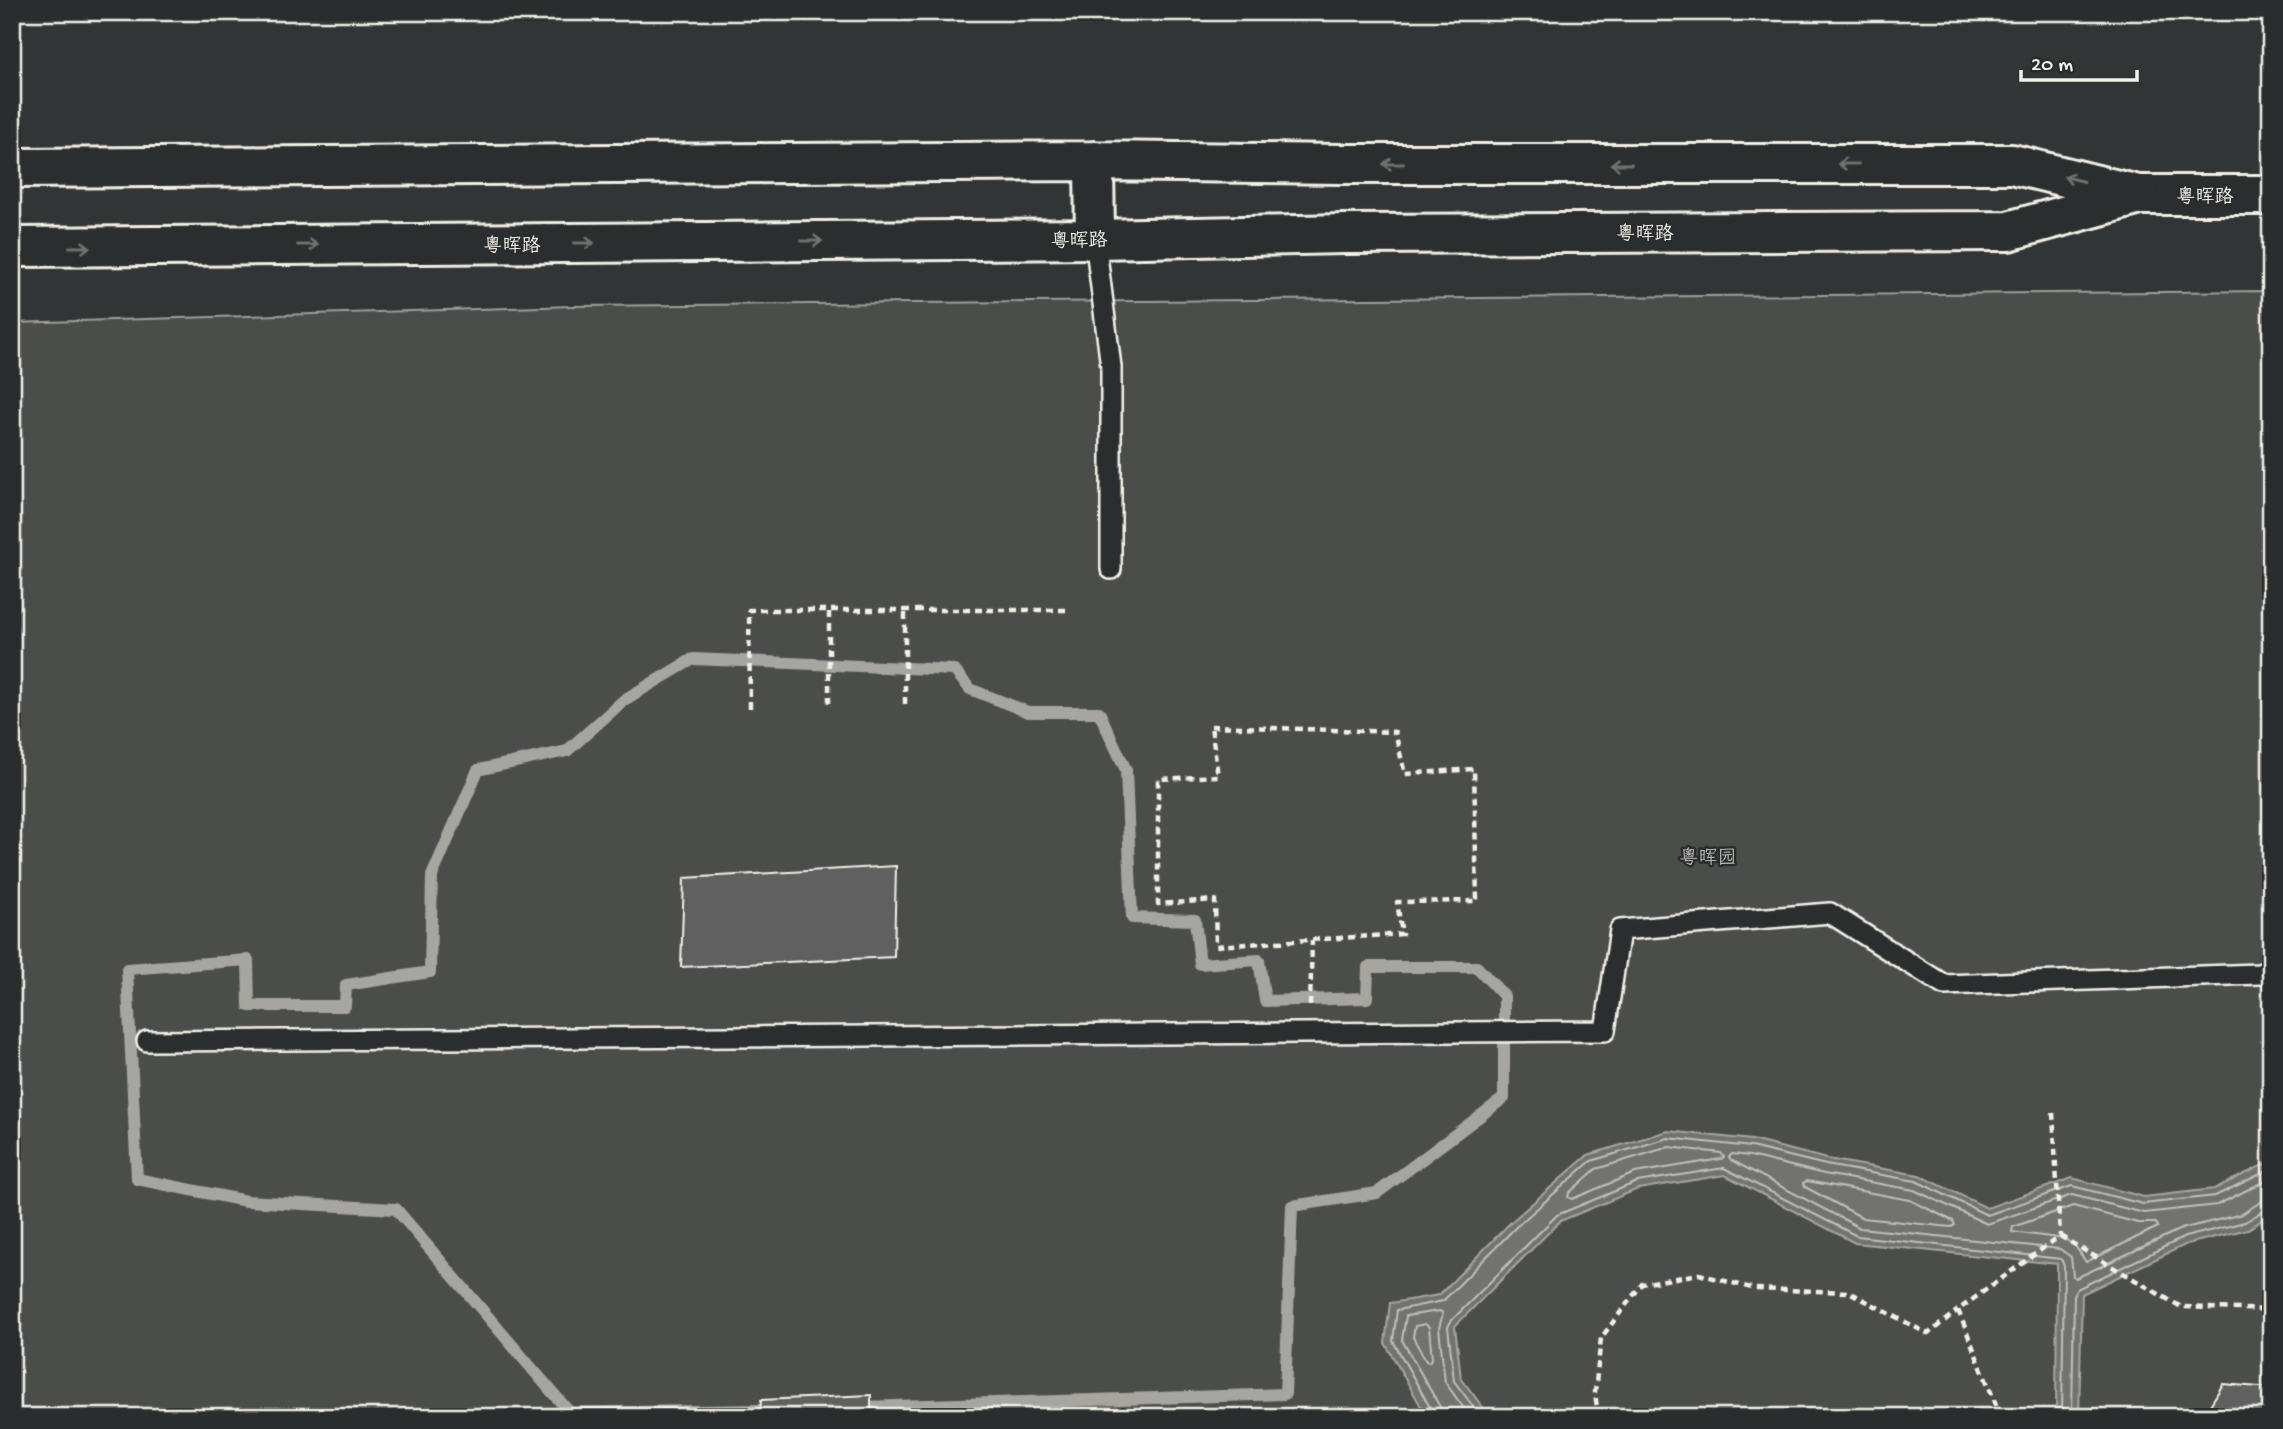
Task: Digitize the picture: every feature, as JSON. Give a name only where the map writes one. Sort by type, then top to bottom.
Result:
[{"type":"street","name":"粤晖路","points":[[12,168],[1094,161],[1342,164],[2012,164],[2140,195],[2271,195]]},
{"type":"street","points":[[1094,161],[1095,239]]},
{"type":"street","name":"粤晖路","points":[[12,247],[1095,239],[1345,234],[2008,231],[2140,195]]},
{"type":"lane","points":[[1095,239],[1111,367],[1111,569]]},
{"type":"lane","points":[[147,1041],[1605,1031],[1620,930],[1830,913],[1944,985],[2259,974],[2271,969]]},
{"type":"path","points":[[750,708],[749,610],[1067,610]]},
{"type":"path","points":[[829,610],[829,703]]},
{"type":"path","points":[[905,610],[905,704]]},
{"type":"path","points":[[1211,726],[1395,732],[1405,774],[1474,769],[1477,901],[1397,902],[1402,934],[1312,940],[1216,946],[1215,900],[1158,904],[1157,779],[1218,776],[1211,726]]},
{"type":"path","points":[[1310,1015],[1312,940]]},
{"type":"path","points":[[2053,1113],[2060,1236]]},
{"type":"path","points":[[1598,1417],[1595,1392],[1601,1338],[1642,1283],[1699,1275],[1755,1289],[1849,1293],[1928,1334],[2060,1236]]},
{"type":"path","points":[[2060,1236],[2181,1307],[2271,1310]]},
{"type":"path","points":[[1958,1310],[2001,1417]]},
{"type":"green space","name":"粤晖园","points":[[2271,291],[2271,1417],[12,1417],[12,323],[574,306]]},
{"type":"water","points":[[1668,1131],[1752,1140],[1827,1159],[1919,1175],[1987,1208],[2072,1178],[2144,1197],[2214,1189],[2271,1161],[2271,1214],[2248,1229],[2187,1244],[2082,1294],[2079,1417],[2056,1417],[2057,1264],[1855,1243],[1725,1175],[1638,1189],[1560,1221],[1455,1326],[1461,1378],[1490,1417],[1427,1417],[1385,1343],[1390,1303],[1439,1295],[1511,1222],[1588,1155]]},
{"type":"building","points":[[896,866],[894,957],[681,967],[684,878]]},
{"type":"building","points":[[2223,1384],[2271,1388],[2271,1417],[2203,1417]]},
{"type":"building","points":[[871,1395],[871,1417],[760,1417],[761,1400]]},
{"type":"waterway","points":[[693,659],[954,670],[970,689],[1028,712],[1099,712],[1126,770],[1132,918],[1195,920],[1200,964],[1259,960],[1265,1001],[1367,998],[1368,967],[1477,967],[1504,996],[1504,1098],[1377,1193],[1292,1206],[1285,1394],[570,1413],[396,1209],[246,1201],[137,1179],[127,969],[248,960],[249,1006],[345,1006],[346,985],[430,972],[432,876],[478,770],[567,751],[624,700],[693,659]]}]
